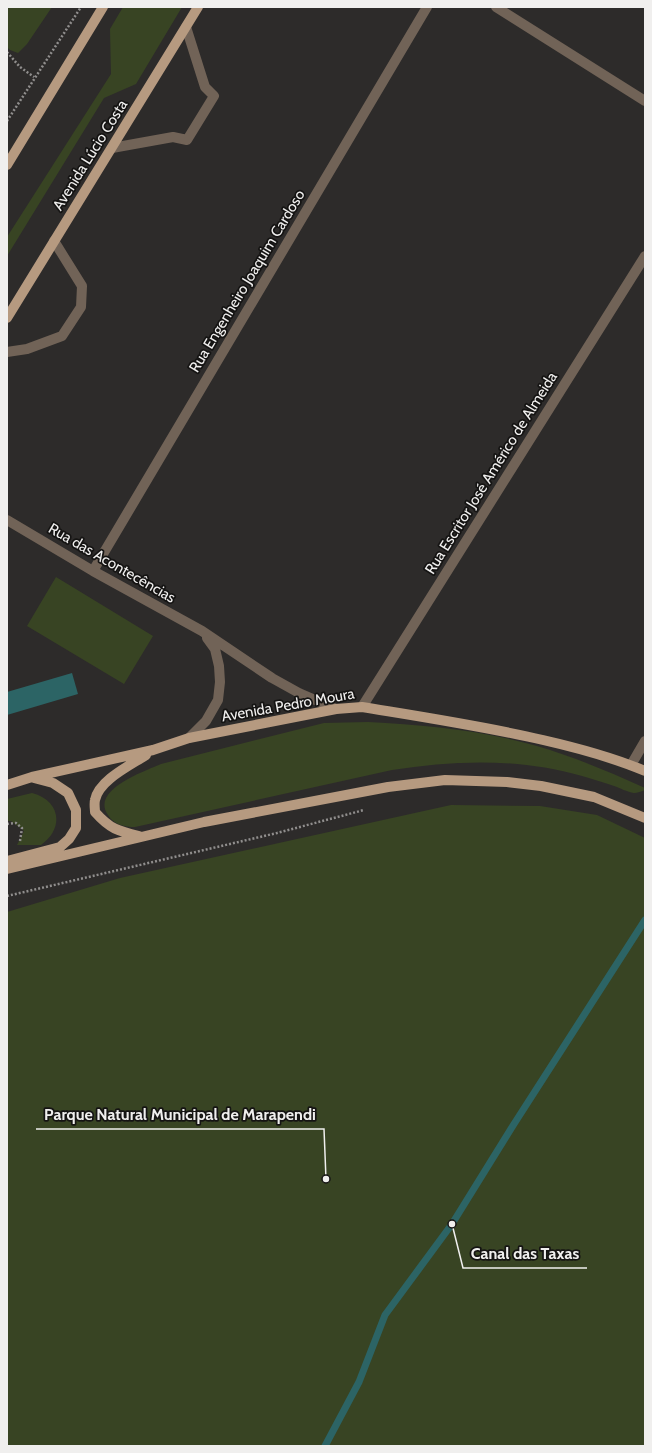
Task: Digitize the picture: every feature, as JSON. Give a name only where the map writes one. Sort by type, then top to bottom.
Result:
[{"type":"main road","points":[[7,165],[103,7]]},
{"type":"main road","name":"Avenida Lúcio Costa","points":[[7,318],[198,7]]},
{"type":"main road","name":"Avenida Pedro Moura","points":[[7,784],[153,750],[189,738],[336,709],[362,707],[520,734],[580,748],[645,771]]},
{"type":"main road","points":[[141,836],[122,832],[106,824],[95,812],[95,800],[100,789],[108,780],[153,750]]},
{"type":"main road","points":[[7,861],[60,847],[70,838],[76,828],[76,810],[68,793],[53,783],[32,777]]},
{"type":"main road","points":[[7,869],[204,822],[388,787],[445,780],[507,782],[541,786],[594,798],[644,817]]},
{"type":"street","name":"Rua Engenheiro Joaquim Cardoso","points":[[93,571],[428,7]]},
{"type":"street","points":[[496,7],[645,101]]},
{"type":"street","points":[[112,148],[174,137],[187,140],[214,96],[205,87],[186,27]]},
{"type":"street","points":[[7,352],[27,349],[62,336],[81,307],[82,286],[54,241]]},
{"type":"street","name":"Rua Escritor José Américo de Almeida","points":[[362,707],[645,256]]},
{"type":"street","name":"Rua das Acontecências","points":[[7,520],[93,571],[202,631],[272,678],[299,693],[336,709]]},
{"type":"street","name":"Rua das Acontecências","points":[[189,738],[206,721],[218,700],[220,682],[219,666],[215,649],[202,631]]},
{"type":"street","points":[[631,765],[645,741]]},
{"type":"path","points":[[7,121],[80,7]]},
{"type":"path","points":[[7,52],[20,67],[34,77]]},
{"type":"path","points":[[7,896],[277,833],[367,809]]},
{"type":"path","points":[[7,824],[16,823],[22,828],[19,857]]},
{"type":"green space","points":[[7,7],[52,7],[27,44],[18,53],[7,47]]},
{"type":"green space","points":[[123,7],[182,7],[136,84],[104,98],[7,256],[7,237],[111,74],[110,29]]},
{"type":"green space","points":[[56,577],[153,636],[124,684],[27,626]]},
{"type":"green space","points":[[368,722],[453,729],[516,740],[551,750],[578,760],[632,782],[645,788],[645,790],[634,793],[582,776],[558,770],[534,766],[487,762],[440,764],[392,770],[135,827],[127,827],[113,821],[108,815],[104,806],[106,797],[122,783],[143,771],[161,764],[324,723]]},
{"type":"green space","points":[[32,793],[49,802],[53,808],[56,815],[54,831],[41,845],[17,845],[24,831],[11,821],[7,821],[7,799]]},
{"type":"green space","points":[[451,805],[540,806],[597,815],[645,838],[645,1446],[7,1446],[7,912],[120,878]]},
{"type":"water","points":[[72,673],[78,694],[7,715],[7,692]]},
{"type":"waterway","points":[[325,1446],[359,1382],[385,1315],[452,1224],[514,1124],[645,920]]},
{"type":"place","name":"Parque Natural Municipal de Marapendi","points":[[326,1179]]},
{"type":"place","name":"Canal das Taxas","points":[[452,1224]]}]
